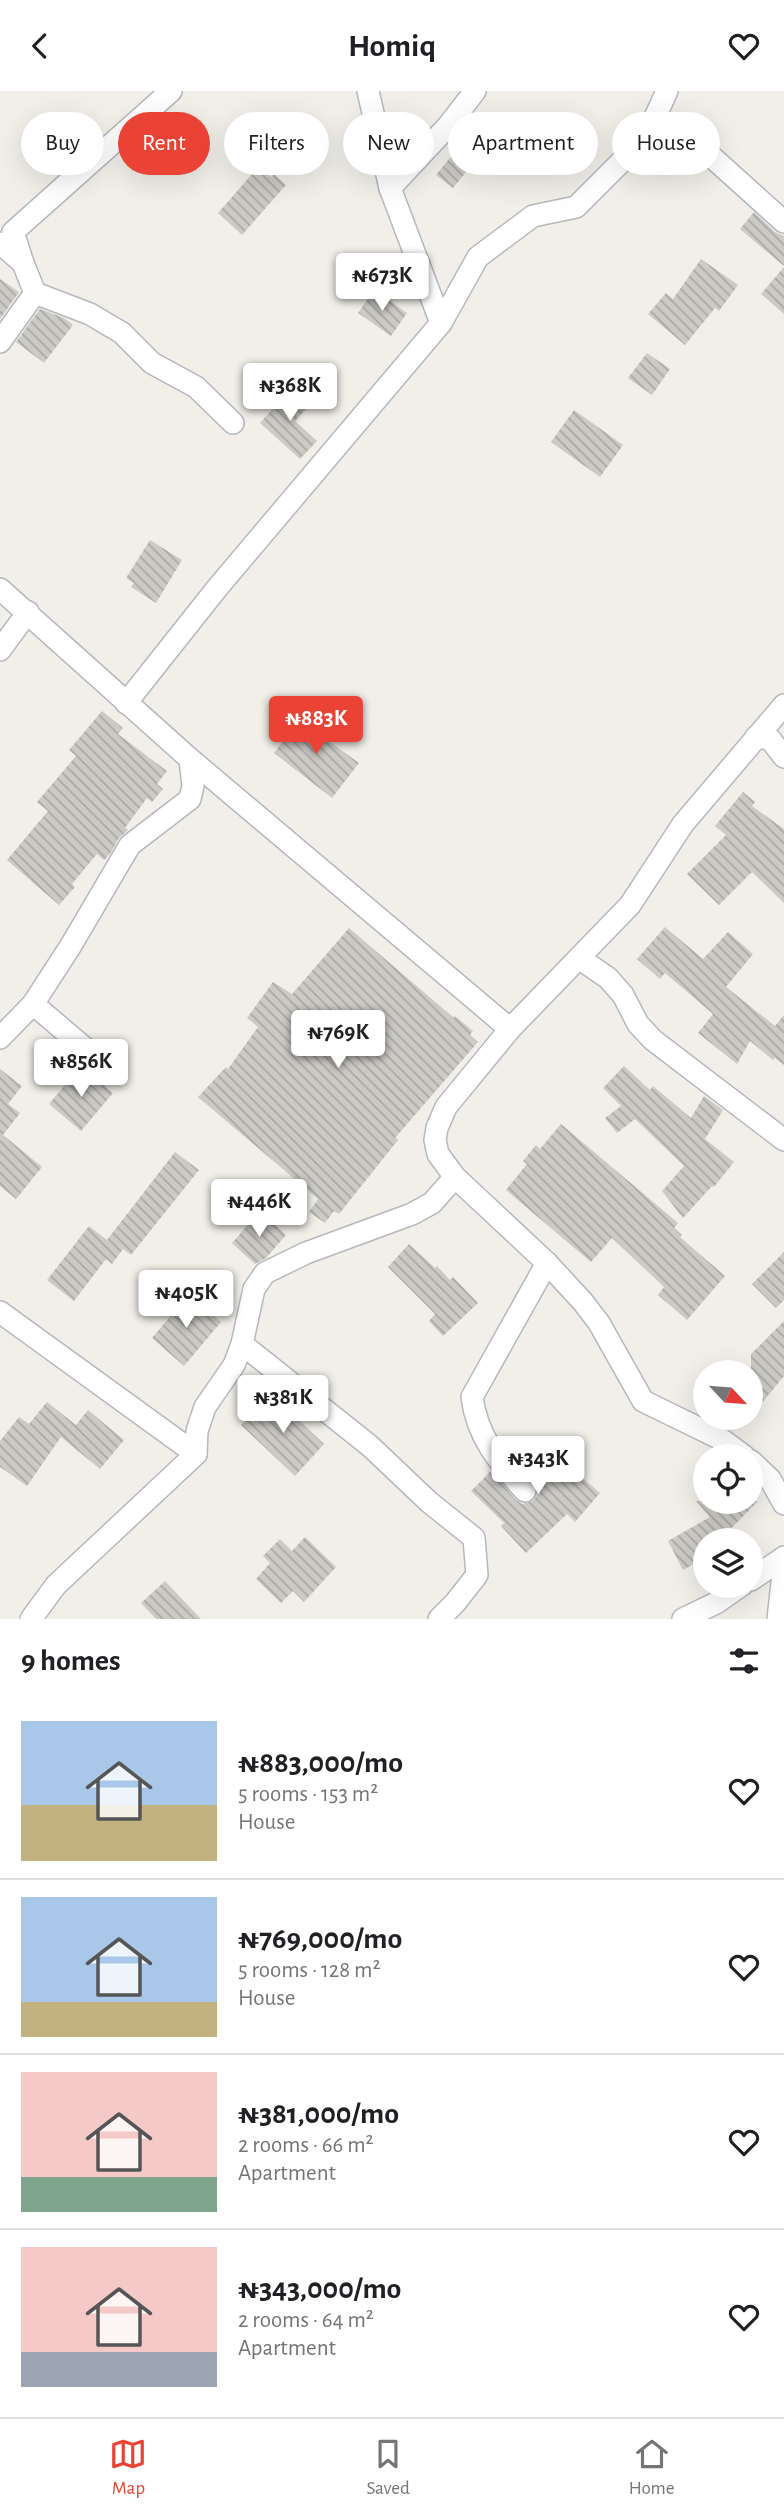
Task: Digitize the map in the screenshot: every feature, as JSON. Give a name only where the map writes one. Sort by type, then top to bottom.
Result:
[{"type":"street","points":[[170,91],[161,102],[146,110],[13,232],[36,293],[90,314],[122,333],[152,363],[196,387],[233,423]]},
{"type":"street","points":[[368,91],[390,188],[441,323]]},
{"type":"street","points":[[390,188],[448,126],[475,91]]},
{"type":"street","points":[[657,112],[667,91]]},
{"type":"street","points":[[720,164],[784,222]]},
{"type":"street","points":[[126,703],[218,587],[441,323],[478,257],[533,216],[576,207],[612,171]]},
{"type":"street","points":[[0,243],[23,263]]},
{"type":"street","points":[[0,342],[36,293]]},
{"type":"street","points":[[0,589],[190,759],[510,1029]]},
{"type":"street","points":[[0,650],[28,613]]},
{"type":"street","points":[[728,1444],[643,1401],[598,1322],[583,1302],[547,1263],[455,1177],[438,1154],[436,1140],[437,1128],[446,1107],[510,1029],[631,905],[683,824],[784,705]]},
{"type":"street","points":[[756,737],[771,739],[784,757]]},
{"type":"street","points":[[0,1038],[33,1004],[131,845],[190,799],[193,786],[190,759]]},
{"type":"street","points":[[579,958],[608,978],[623,995],[638,1024],[653,1040],[784,1140]]},
{"type":"street","points":[[33,1004],[114,1073]]},
{"type":"street","points":[[32,1619],[56,1585],[195,1454],[197,1430],[205,1407],[234,1364],[242,1345],[254,1289],[265,1273],[306,1252],[412,1214],[432,1203],[455,1177]]},
{"type":"street","points":[[525,1491],[494,1457],[474,1415],[471,1397],[547,1263]]},
{"type":"street","points":[[0,1312],[195,1454]]},
{"type":"street","points":[[242,1345],[370,1446],[429,1502],[474,1538],[477,1575],[439,1619]]},
{"type":"street","points":[[763,1472],[770,1479],[784,1504]]},
{"type":"street","points":[[763,1572],[784,1557]]},
{"type":"street","points":[[778,1619],[784,1566]]},
{"type":"street","points":[[683,1619],[720,1611]]},
{"type":"building","points":[[448,160],[448,175],[464,175],[453,188],[436,175]]},
{"type":"building","points":[[251,175],[275,175],[286,185],[242,235],[218,213]]},
{"type":"building","points":[[754,212],[775,232],[784,236],[784,266],[740,229]]},
{"type":"building","points":[[701,259],[738,285],[719,311],[715,308],[685,345],[648,314],[666,293],[673,299]]},
{"type":"building","points":[[784,267],[784,314],[761,294]]},
{"type":"building","points":[[0,279],[19,292],[0,319]]},
{"type":"building","points":[[374,290],[407,313],[391,336],[358,313]]},
{"type":"building","points":[[40,309],[64,318],[73,325],[44,363],[16,342]]},
{"type":"building","points":[[647,353],[670,369],[652,395],[628,378]]},
{"type":"building","points":[[293,386],[312,403],[295,421],[317,441],[300,459],[260,423]]},
{"type":"building","points":[[574,410],[623,445],[600,477],[551,442]]},
{"type":"building","points":[[150,540],[182,560],[156,603],[131,587],[134,583],[126,578]]},
{"type":"building","points":[[102,711],[123,728],[118,734],[167,771],[157,784],[163,789],[152,802],[147,798],[110,854],[104,860],[97,854],[72,884],[75,887],[59,905],[7,860],[48,811],[37,802],[76,756],[69,750]]},
{"type":"building","points":[[305,712],[331,732],[326,739],[359,763],[332,798],[274,753]]},
{"type":"building","points":[[743,792],[755,802],[752,806],[784,829],[784,903],[752,872],[719,905],[687,874],[726,835],[715,826]]},
{"type":"building","points":[[665,927],[703,959],[728,932],[753,954],[726,987],[775,1026],[784,1015],[784,1065],[775,1058],[773,1060],[750,1041],[737,1064],[698,1033],[713,1014],[665,973],[660,979],[637,959]]},
{"type":"building","points":[[349,928],[454,1018],[455,1016],[473,1031],[470,1035],[478,1042],[395,1138],[398,1140],[339,1214],[334,1211],[325,1223],[309,1212],[318,1199],[198,1097],[226,1067],[228,1069],[258,1027],[247,1018],[273,982],[292,994]]},
{"type":"building","points":[[81,1066],[113,1093],[81,1131],[49,1104]]},
{"type":"building","points":[[624,1066],[650,1090],[653,1086],[691,1118],[704,1096],[723,1110],[705,1139],[734,1162],[683,1218],[662,1191],[684,1166],[635,1119],[617,1133],[605,1118],[621,1106],[603,1088]]},
{"type":"building","points":[[0,1069],[22,1086],[8,1104],[20,1113],[3,1135],[42,1167],[16,1199],[0,1186]]},
{"type":"building","points":[[561,1124],[678,1223],[674,1228],[682,1235],[680,1237],[725,1276],[687,1320],[658,1295],[664,1287],[612,1238],[591,1262],[506,1190],[527,1164],[523,1161],[536,1145],[540,1149]]},
{"type":"building","points":[[175,1152],[199,1170],[131,1255],[123,1249],[112,1264],[106,1259],[74,1301],[47,1280],[89,1226],[107,1240]]},
{"type":"building","points":[[260,1211],[286,1235],[266,1258],[255,1264],[232,1243]]},
{"type":"building","points":[[409,1244],[450,1280],[453,1277],[478,1303],[443,1336],[429,1321],[435,1314],[388,1267]]},
{"type":"building","points":[[784,1252],[784,1300],[776,1308],[752,1284]]},
{"type":"building","points":[[189,1294],[221,1322],[184,1366],[152,1338]]},
{"type":"building","points":[[784,1321],[784,1376],[763,1401],[763,1360],[751,1360],[751,1354]]},
{"type":"building","points":[[271,1394],[324,1444],[295,1476],[241,1425]]},
{"type":"building","points":[[47,1402],[76,1425],[88,1410],[124,1440],[100,1469],[61,1437],[27,1486],[0,1467],[0,1441],[19,1417],[29,1424]]},
{"type":"building","points":[[535,1437],[559,1463],[562,1460],[600,1493],[575,1522],[567,1514],[526,1553],[501,1526],[504,1523],[471,1491],[491,1471],[516,1500],[522,1504],[533,1501],[538,1488],[514,1457]]},
{"type":"building","points":[[707,1514],[745,1514],[732,1528],[693,1528],[693,1565],[683,1570],[668,1541],[710,1517]]},
{"type":"building","points":[[305,1537],[336,1567],[304,1602],[293,1591],[281,1603],[256,1579],[270,1563],[263,1556],[280,1539],[292,1551]]},
{"type":"building","points":[[165,1581],[201,1619],[156,1619],[141,1603]]}]
